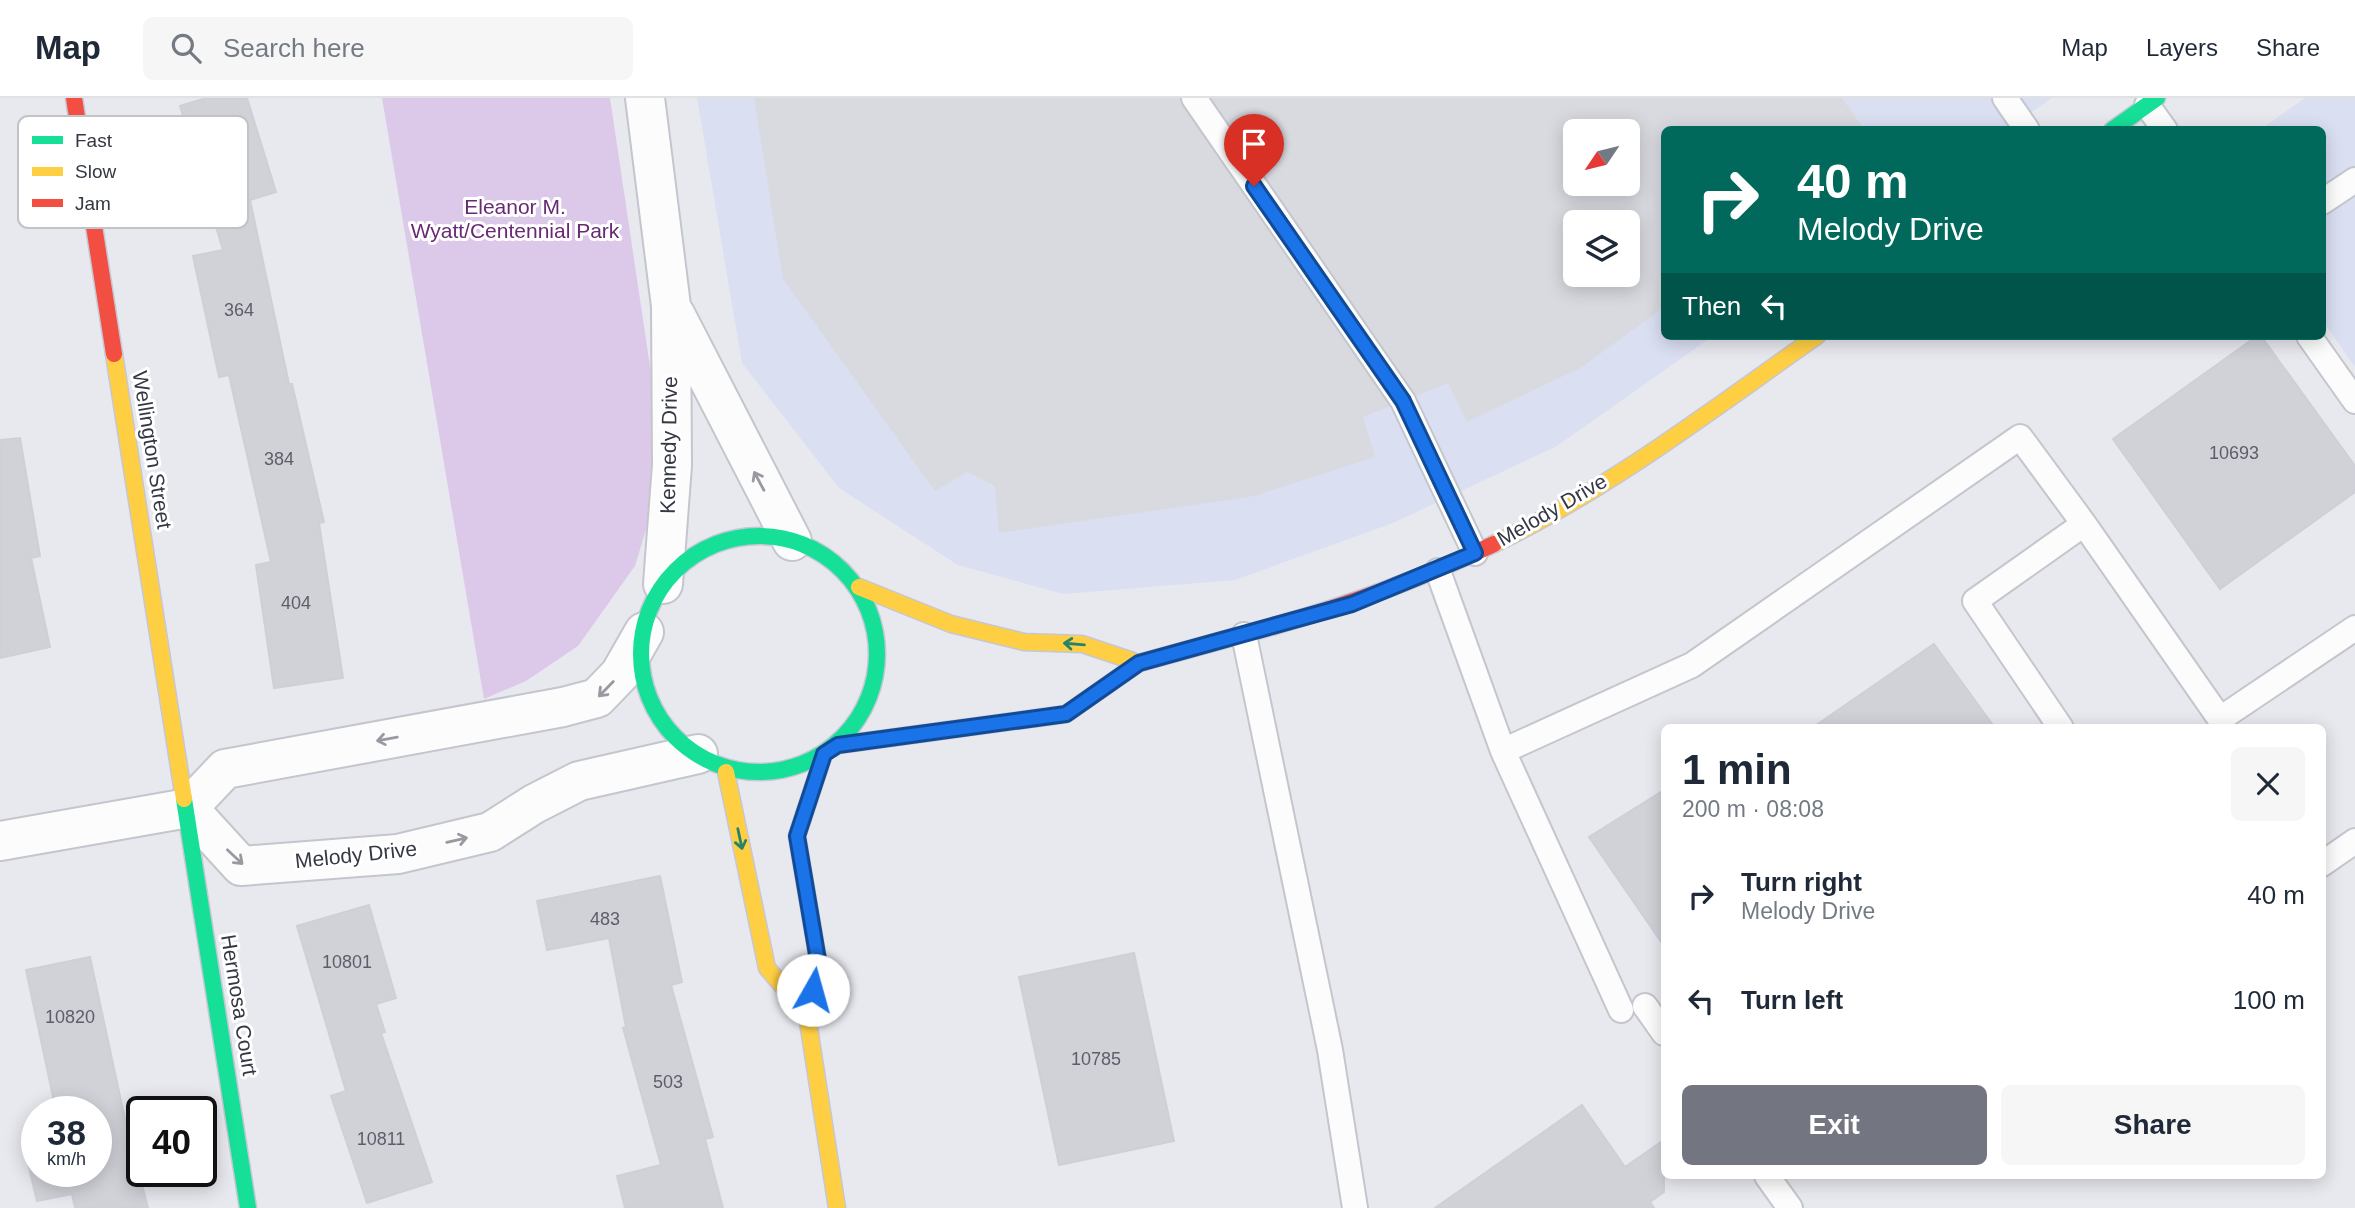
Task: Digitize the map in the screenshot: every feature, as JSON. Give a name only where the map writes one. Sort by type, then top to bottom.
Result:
[{"type":"street","name":"Wellington Street","points":[[74,98],[77,116]]},
{"type":"street","name":"Kennedy Drive","points":[[645,98],[671,306],[672,465],[663,584]]},
{"type":"street","points":[[2118,126],[2152,101]]},
{"type":"street","name":"Wellington Street","points":[[95,228],[188,808]]},
{"type":"street","name":"Kennedy Drive","points":[[671,306],[792,541]]},
{"type":"street","name":"Melody Drive","points":[[838,745],[1066,714],[1139,663],[1352,604],[1437,571],[1560,507],[1637,460],[1811,340]]},
{"type":"street","points":[[760,535],[792,541],[818,551],[842,568],[859,587],[876,640],[877,668],[860,717],[838,745],[824,754],[779,769],[712,763],[675,740],[643,692],[640,670],[644,632],[654,597],[684,561],[713,543],[736,536],[760,535]]},
{"type":"street","points":[[859,587],[951,624],[1024,642],[1082,644],[1139,663]]},
{"type":"street","points":[[0,841],[188,808],[225,769],[563,707],[597,698],[620,674],[644,632]]},
{"type":"street","points":[[824,754],[797,836],[819,966],[807,1015],[837,1208]]},
{"type":"street","points":[[712,763],[767,968],[807,1015]]},
{"type":"street","name":"Melody Drive","points":[[188,808],[241,866],[398,854],[490,832],[579,781],[712,763]]},
{"type":"street","name":"Hermosa Court","points":[[188,808],[248,1208]]},
{"type":"lane","points":[[1194,98],[1403,401],[1475,553]]},
{"type":"lane","points":[[2005,98],[2024,126]]},
{"type":"lane","points":[[2152,101],[2163,126]]},
{"type":"lane","points":[[2326,199],[2355,180]]},
{"type":"lane","points":[[2312,340],[2355,401]]},
{"type":"lane","points":[[1503,751],[1692,665],[2020,437],[2220,719],[2355,628]]},
{"type":"lane","points":[[2058,724],[1975,601],[2084,524]]},
{"type":"lane","points":[[1437,571],[1503,751],[1633,1008],[1661,1031]]},
{"type":"lane","points":[[1244,635],[1327,1038],[1355,1208]]},
{"type":"lane","points":[[2326,861],[2355,841]]},
{"type":"lane","points":[[1769,1179],[1790,1208]]},
{"type":"shaded area","points":[[697,98],[2052,98],[2011,126],[1661,126],[1661,340],[1707,340],[1557,446],[1393,523],[1235,580],[1063,594],[958,565],[839,488],[742,363]]},
{"type":"shaded area","points":[[754,98],[1842,98],[1862,126],[1661,126],[1661,309],[1582,367],[1467,422],[1448,383],[1363,417],[1375,457],[1254,496],[999,533],[995,486],[967,472],[935,491],[783,279]]},
{"type":"shaded area","points":[[2305,98],[2355,98],[2355,367],[2326,326],[2326,126],[2266,126]]},
{"type":"green space","name":"Eleanor M. Wyatt/Centennial Park","points":[[382,98],[610,98],[665,467],[635,566],[578,646],[526,681],[484,699]]},
{"type":"building","points":[[206,98],[247,98],[276,192],[250,200],[289,384],[292,384],[324,522],[319,523],[343,678],[274,688],[256,565],[271,562],[229,375],[219,377],[193,256],[223,250],[216,228],[248,228],[248,116],[183,116],[180,106]]},
{"type":"building","points":[[2251,340],[2264,340],[2355,466],[2355,492],[2220,589],[2113,439]]},
{"type":"building","points":[[20,438],[40,556],[31,558],[50,647],[0,658],[0,440]]},
{"type":"building","points":[[1934,644],[1992,724],[1818,724]]},
{"type":"building","points":[[1661,792],[1661,942],[1589,837]]},
{"type":"building","points":[[660,876],[682,982],[671,985],[713,1137],[705,1139],[723,1208],[625,1208],[617,1176],[661,1165],[623,1028],[626,1027],[609,938],[547,950],[537,901]]},
{"type":"building","points":[[369,905],[396,998],[376,1004],[385,1032],[381,1033],[432,1182],[367,1203],[331,1096],[346,1091],[297,926]]},
{"type":"building","points":[[1134,953],[1174,1141],[1059,1165],[1019,977]]},
{"type":"building","points":[[90,957],[126,1124],[126,1187],[142,1187],[148,1208],[75,1208],[72,1194],[37,1201],[34,1187],[112,1187],[112,1096],[53,1096],[26,970]]},
{"type":"building","points":[[1582,1105],[1625,1167],[1661,1142],[1661,1179],[1664,1179],[1664,1192],[1650,1202],[1654,1208],[1435,1208]]},
{"type":"traffic: fast","points":[[2118,126],[2157,98]]},
{"type":"traffic: fast","points":[[747,536],[771,536],[815,550],[843,570],[868,609],[875,631],[877,654],[875,677],[868,699],[843,738],[815,758],[793,767],[771,772],[747,772],[703,758],[684,746],[667,729],[646,688],[641,666],[641,642],[655,598],[667,579],[684,562],[725,541],[747,536]]},
{"type":"traffic: fast","points":[[838,745],[1066,714],[1139,663],[1274,626]]},
{"type":"traffic: fast","points":[[184,799],[248,1208]]},
{"type":"traffic: slow","points":[[1494,544],[1536,523],[1619,473],[1811,340]]},
{"type":"traffic: slow","points":[[114,354],[184,799]]},
{"type":"traffic: slow","points":[[859,587],[951,624],[1024,642],[1082,644],[1139,663]]},
{"type":"traffic: slow","points":[[824,754],[797,836],[819,966],[807,1015],[837,1208]]},
{"type":"traffic: slow","points":[[726,772],[767,968],[807,1015]]},
{"type":"traffic: jam","points":[[74,98],[77,116]]},
{"type":"traffic: jam","points":[[94,228],[114,354]]},
{"type":"traffic: jam","points":[[1274,626],[1386,590],[1494,544]]},
{"type":"route","points":[[813,990],[819,966],[797,836],[824,754],[838,745],[1066,714],[1139,663],[1352,604],[1475,553],[1403,401],[1254,186]]}]
